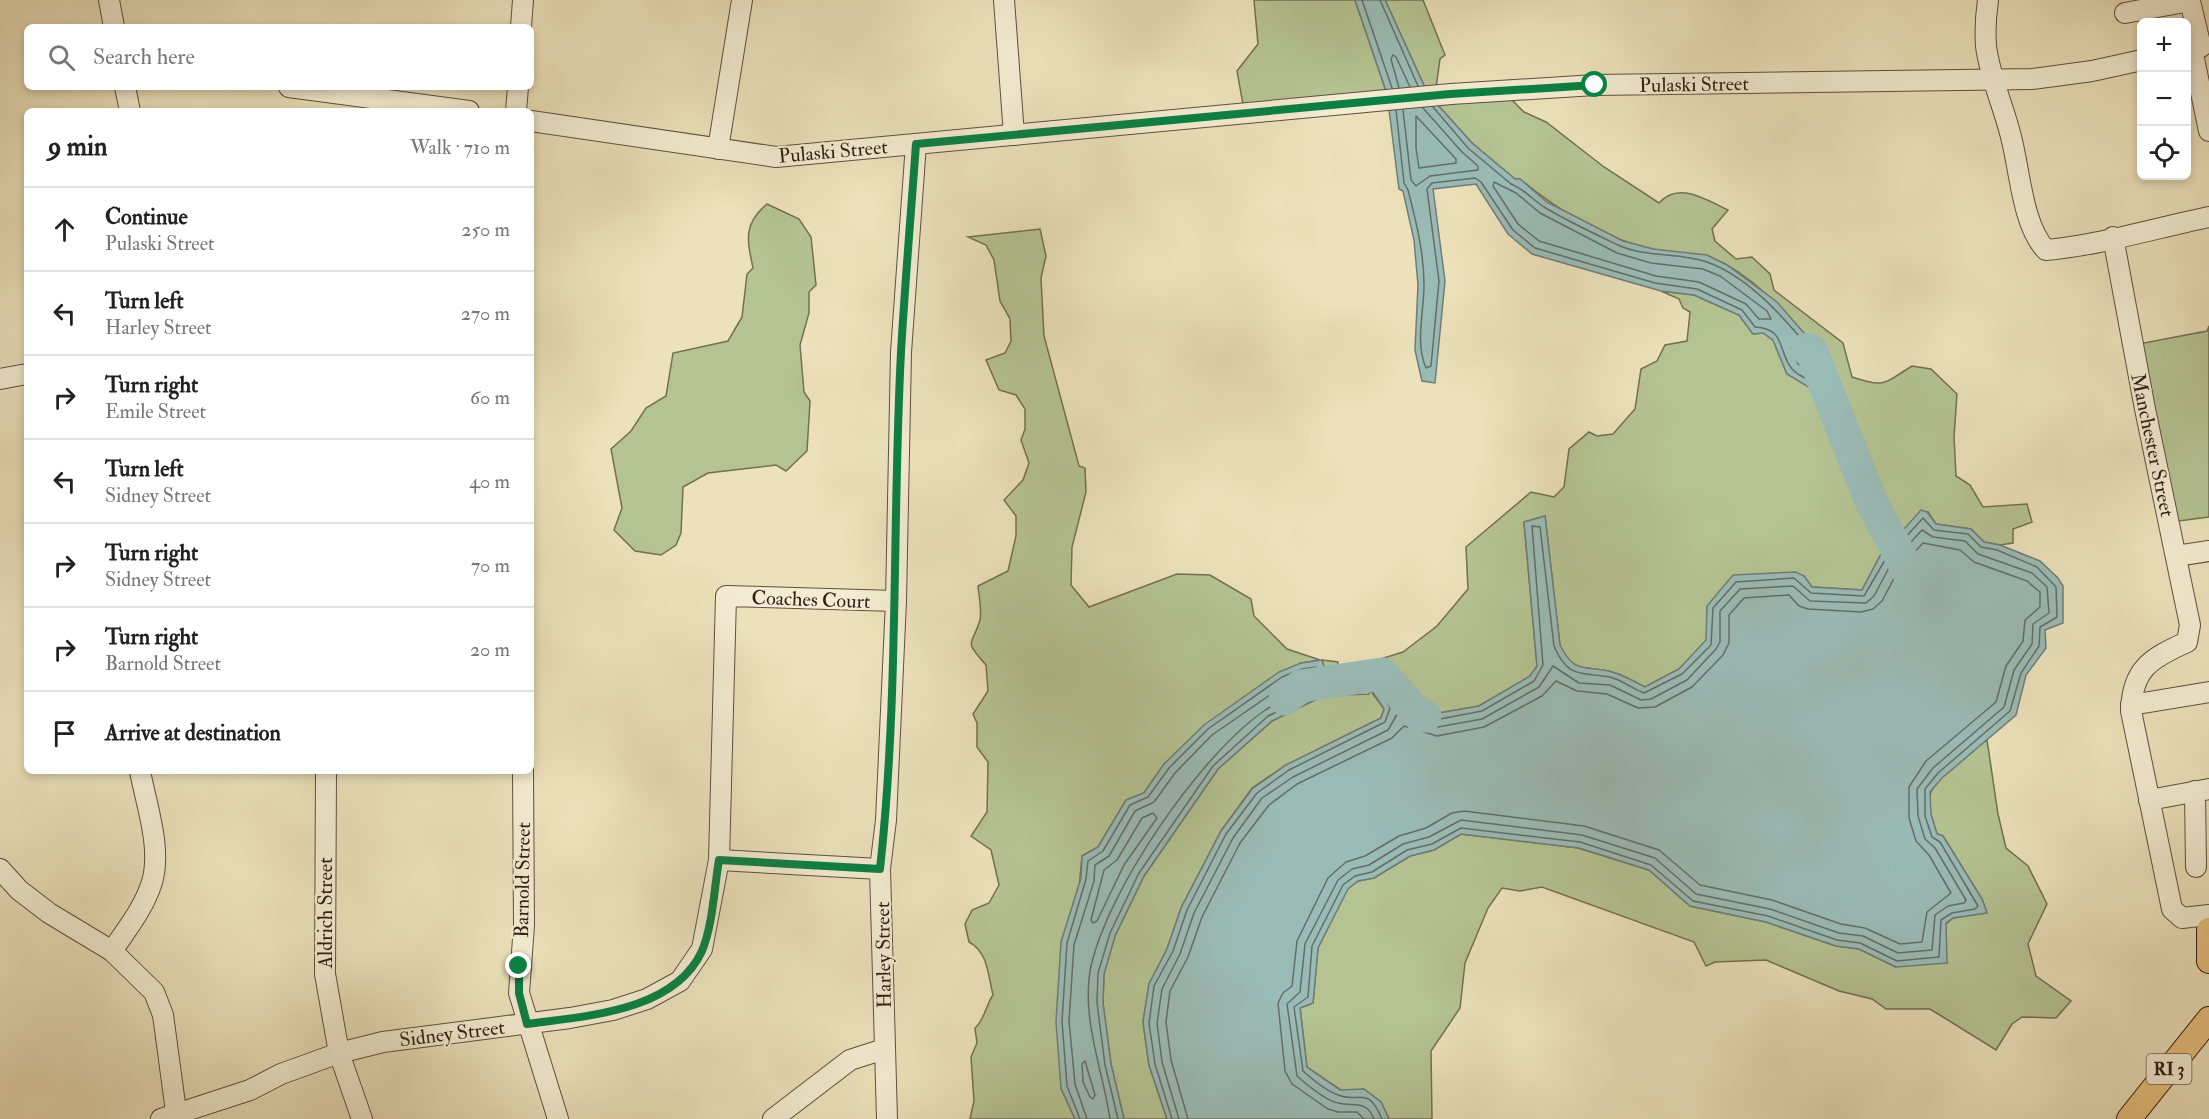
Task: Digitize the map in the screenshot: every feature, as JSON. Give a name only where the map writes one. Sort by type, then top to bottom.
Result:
[{"type":"main road","points":[[2209,930],[2209,961]]},
{"type":"main road","name":"RI 3","points":[[2129,1119],[2209,1019]]},
{"type":"street","points":[[109,0],[113,24]]},
{"type":"street","points":[[521,24],[523,0]]},
{"type":"street","points":[[718,148],[742,0]]},
{"type":"street","points":[[1004,0],[1014,135]]},
{"type":"street","points":[[1988,0],[1986,46],[1993,80],[2012,139],[2026,206],[2040,244],[2046,250],[2089,246],[2113,237],[2209,217]]},
{"type":"street","points":[[2125,13],[2190,1],[2209,131]]},
{"type":"street","name":"Pulaski Street","points":[[534,121],[776,157],[1450,94],[1617,85],[1993,80],[2072,74],[2137,61]]},
{"type":"street","points":[[126,90],[129,108]]},
{"type":"street","points":[[297,90],[333,103],[379,98],[448,108]]},
{"type":"street","points":[[516,108],[518,90]]},
{"type":"street","name":"Harley Street","points":[[887,1119],[880,869],[886,820],[896,601],[901,352],[916,144]]},
{"type":"street","name":"Manchester Street","points":[[2113,237],[2190,625],[2187,642],[2147,664],[2135,680],[2131,705],[2136,743],[2172,909],[2182,918],[2209,915]]},
{"type":"street","points":[[0,379],[24,375]]},
{"type":"street","points":[[2176,556],[2209,551]]},
{"type":"street","name":"Coaches Court","points":[[726,596],[896,601]]},
{"type":"street","name":"Sidney Street","points":[[172,1118],[250,1090],[280,1074],[339,1053],[404,1039],[527,1024],[613,1010],[647,999],[680,981],[702,949],[719,860],[726,596]]},
{"type":"street","points":[[2131,705],[2209,692]]},
{"type":"street","points":[[112,951],[139,913],[152,880],[154,847],[141,774]]},
{"type":"street","name":"Aldrich Street","points":[[326,774],[325,974],[339,1053],[362,1119]]},
{"type":"street","name":"Barnold Street","points":[[523,774],[524,925],[519,993],[558,1119]]},
{"type":"street","points":[[2149,800],[2202,790],[2196,867]]},
{"type":"street","points":[[719,860],[880,869]]},
{"type":"street","points":[[0,869],[20,890],[49,914],[112,951],[154,992],[163,1016],[172,1118]]},
{"type":"street","points":[[773,1119],[850,1060],[884,1049]]},
{"type":"green space","points":[[1254,0],[1355,0],[1387,94],[1244,110],[1237,71],[1258,44]]},
{"type":"green space","points":[[1385,0],[1423,0],[1445,55],[1440,59],[1435,95],[1502,90],[1524,112],[1546,122],[1604,167],[1659,203],[1675,193],[1684,193],[1702,198],[1728,210],[1712,229],[1715,241],[1736,259],[1752,257],[1770,274],[1774,290],[1843,343],[1852,377],[1878,383],[1889,380],[1912,366],[1931,369],[1957,394],[1954,437],[1956,476],[1970,485],[1983,507],[2027,504],[2032,522],[2013,529],[2013,543],[2000,545],[1984,542],[1971,529],[1936,524],[1928,512],[1880,556],[1862,590],[1812,587],[1804,576],[1707,606],[1707,640],[1679,669],[1645,687],[1606,670],[1577,666],[1566,656],[1560,646],[1545,516],[1524,522],[1537,666],[1531,676],[1479,706],[1439,713],[1416,706],[1375,671],[1377,660],[1403,652],[1437,626],[1468,589],[1466,547],[1531,492],[1554,497],[1564,487],[1569,449],[1589,432],[1597,436],[1613,434],[1635,409],[1641,369],[1657,361],[1665,345],[1687,341],[1690,312],[1683,308],[1679,299],[1661,291],[1694,295],[1739,315],[1753,334],[1763,333],[1773,340],[1787,374],[1835,369],[1772,299],[1727,265],[1700,255],[1652,249],[1599,231],[1550,202],[1520,179],[1515,179],[1472,143],[1428,94]]},
{"type":"green space","points":[[767,204],[799,219],[811,237],[816,285],[809,292],[809,313],[800,345],[804,392],[810,401],[807,451],[786,471],[776,465],[708,473],[683,487],[681,533],[676,545],[661,555],[635,551],[614,530],[622,508],[611,449],[631,431],[646,408],[666,396],[673,353],[728,341],[742,317],[747,274],[753,268],[748,241],[750,226],[759,211]]},
{"type":"green space","points":[[1040,229],[1046,256],[1041,278],[1044,336],[1079,466],[1085,468],[1086,492],[1072,547],[1071,585],[1089,607],[1177,574],[1210,575],[1251,599],[1254,616],[1287,649],[1320,660],[1301,663],[1164,764],[1144,793],[1126,800],[1098,847],[1082,856],[1061,1088],[1075,1119],[970,1119],[974,1101],[971,1057],[977,1043],[975,1028],[981,1021],[993,995],[984,958],[969,942],[965,924],[972,910],[989,903],[999,885],[991,850],[971,836],[987,812],[988,762],[977,747],[977,723],[973,714],[988,691],[986,665],[974,651],[971,643],[981,616],[978,586],[1008,571],[1016,536],[1016,516],[1004,500],[1023,480],[1029,463],[1021,440],[1025,429],[1025,409],[1016,395],[999,390],[986,360],[1005,353],[1011,341],[1010,319],[1000,301],[994,260],[986,245],[968,237]]},
{"type":"green space","points":[[2209,326],[2209,517],[2171,522],[2133,345],[2207,331]]},
{"type":"green space","points":[[1322,660],[1338,662],[1336,689],[1341,695],[1369,694],[1370,690],[1384,709],[1381,718],[1286,765],[1252,788],[1221,831],[1181,908],[1167,949],[1149,984],[1143,1022],[1149,1065],[1167,1119],[1124,1119],[1111,1064],[1103,1003],[1104,974],[1115,936],[1144,876],[1218,769],[1272,721],[1321,697],[1326,674]]},
{"type":"green space","points":[[1987,740],[1998,814],[2006,848],[2028,866],[2047,904],[2028,944],[2036,976],[2071,1001],[2056,1018],[2022,1017],[2012,1024],[1996,1050],[1930,1009],[1886,1009],[1872,999],[1839,991],[1766,960],[1715,962],[1706,966],[1694,942],[1542,887],[1520,891],[1502,888],[1488,908],[1465,963],[1460,1008],[1431,1051],[1432,1119],[1389,1119],[1381,1102],[1364,1090],[1341,1090],[1307,1067],[1300,1008],[1313,1003],[1318,948],[1347,889],[1358,881],[1374,878],[1410,856],[1434,850],[1461,834],[1578,848],[1649,870],[1690,906],[1766,922],[1836,946],[1859,949],[1896,967],[1953,918],[1987,913],[1982,899],[1943,836],[1937,834],[1929,802],[1931,792],[1940,779]]},
{"type":"water","points":[[1355,0],[1385,0],[1428,94],[1472,143],[1515,179],[1520,179],[1547,202],[1623,241],[1653,249],[1707,255],[1727,265],[1777,302],[1835,369],[1837,386],[1815,391],[1787,374],[1773,340],[1763,333],[1753,334],[1739,315],[1694,295],[1661,291],[1532,254],[1508,234],[1476,184],[1433,189],[1445,281],[1435,383],[1422,381],[1415,350],[1418,285],[1414,240],[1403,191],[1399,189],[1387,94]]},
{"type":"water","points":[[1921,510],[1927,512],[1936,524],[1971,529],[1984,542],[2000,545],[2040,561],[2063,586],[2063,623],[2045,630],[2046,648],[2026,675],[2016,715],[1942,778],[1930,792],[1931,814],[1937,834],[1943,836],[1982,899],[1987,913],[1953,918],[1946,923],[1947,963],[1896,967],[1859,949],[1836,946],[1766,922],[1690,906],[1649,870],[1579,848],[1461,834],[1434,850],[1410,856],[1374,878],[1358,881],[1348,889],[1318,948],[1313,1003],[1300,1008],[1307,1067],[1340,1090],[1364,1089],[1381,1102],[1389,1119],[1167,1119],[1149,1065],[1143,1022],[1149,984],[1167,949],[1181,908],[1221,831],[1252,789],[1286,765],[1381,718],[1384,709],[1369,686],[1368,670],[1375,671],[1416,706],[1439,713],[1479,706],[1530,676],[1537,666],[1524,522],[1545,516],[1560,645],[1566,655],[1577,666],[1606,670],[1645,687],[1679,669],[1706,640],[1707,606],[1733,575],[1796,572],[1804,576],[1812,587],[1862,590],[1880,556]]},
{"type":"water","points":[[1322,660],[1326,674],[1321,697],[1272,721],[1218,769],[1144,876],[1115,936],[1104,974],[1103,1003],[1111,1064],[1124,1119],[1075,1119],[1061,1088],[1056,1022],[1061,942],[1081,878],[1082,856],[1098,847],[1126,800],[1144,793],[1164,764],[1204,725],[1279,672],[1301,663]]},
{"type":"waterway","points":[[1807,349],[1812,352],[1870,499],[1914,582]]},
{"type":"waterway","points":[[1285,699],[1301,686],[1382,674],[1420,716],[1425,716]]},
{"type":"route","points":[[519,966],[519,993],[527,1024],[613,1010],[647,999],[680,981],[692,967],[702,949],[719,860],[880,869],[886,820],[896,601],[901,352],[916,144],[1450,94],[1595,85]]}]
